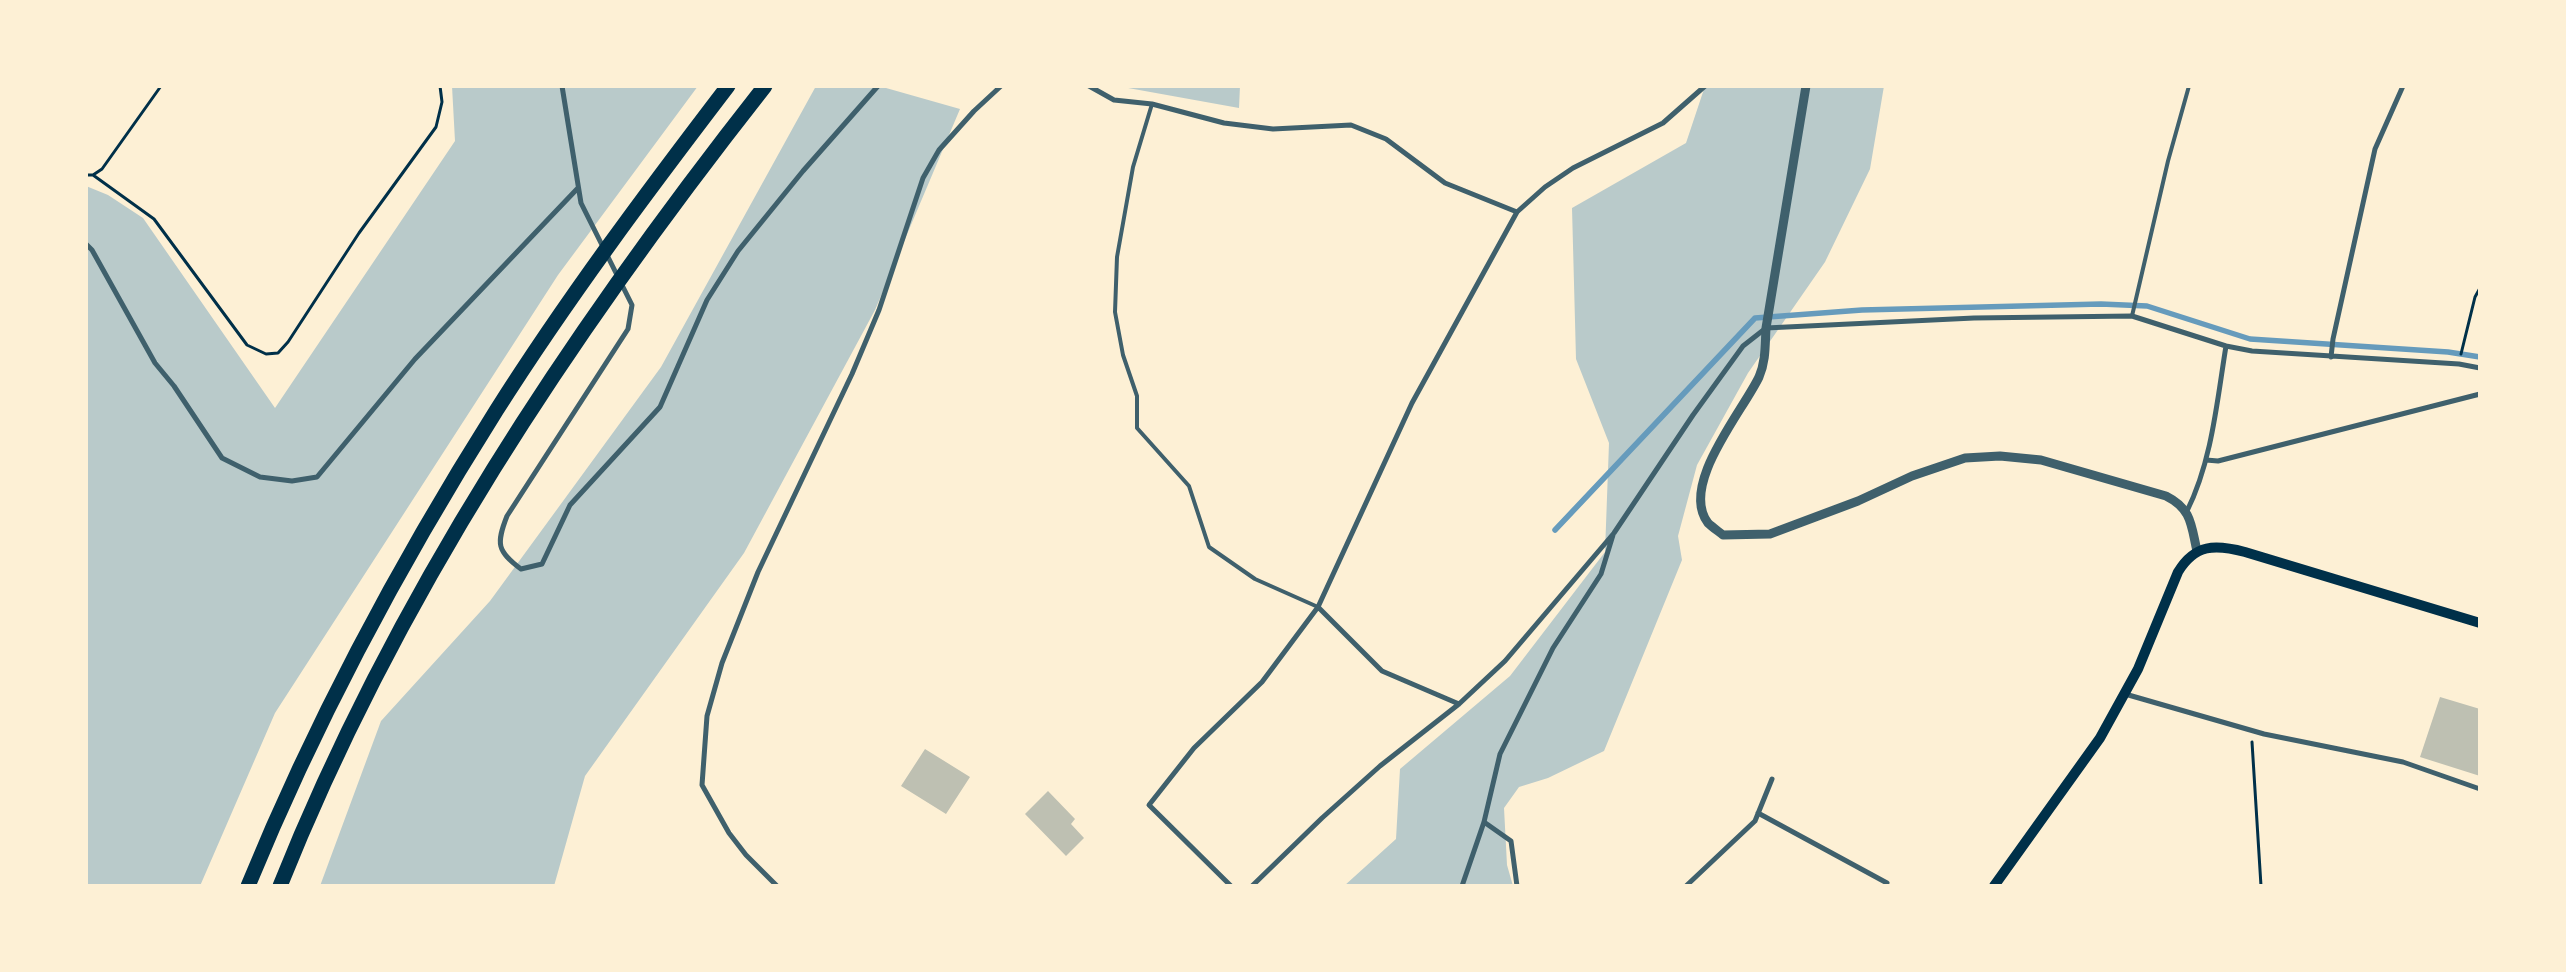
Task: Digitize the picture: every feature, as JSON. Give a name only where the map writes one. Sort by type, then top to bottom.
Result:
[{"type":"highway","points":[[248,886],[282,804],[326,710],[437,507],[497,410],[571,300],[654,183],[728,86]]},
{"type":"highway","points":[[280,886],[308,816],[345,738],[395,640],[451,540],[594,317],[674,206],[765,86]]},
{"type":"main road","points":[[1994,886],[2100,738],[2138,669],[2178,572],[2186,559],[2197,551],[2217,548],[2245,552],[2480,623]]},
{"type":"street","points":[[562,86],[577,189],[581,203],[632,305],[628,329],[507,516],[499,538],[506,557],[522,570],[542,564],[570,505],[660,407],[707,300],[738,252],[803,171],[878,86]]},
{"type":"street","points":[[777,886],[746,855],[729,833],[702,785],[707,716],[722,663],[758,572],[852,374],[878,310],[923,178],[939,150],[974,111],[1001,86]]},
{"type":"street","points":[[1089,86],[1114,100],[1152,104],[1224,123],[1243,126],[1273,128],[1351,125],[1386,139],[1445,183],[1517,212]]},
{"type":"street","points":[[1231,886],[1149,805],[1194,748],[1262,682],[1318,607],[1412,403],[1517,212],[1545,187],[1573,168],[1663,123],[1705,86]]},
{"type":"street","points":[[1806,86],[1766,328],[1764,361],[1758,378],[1709,463],[1702,483],[1702,505],[1708,522],[1723,535],[1770,534],[1858,501],[1912,476],[1964,458],[2000,456],[2041,460],[2166,496],[2179,502],[2187,511],[2197,551]]},
{"type":"street","points":[[2332,354],[2333,339],[2375,149],[2403,86]]},
{"type":"street","points":[[86,244],[92,250],[156,363],[174,386],[222,458],[260,477],[292,481],[317,477],[415,359],[577,189]]},
{"type":"street","points":[[1252,886],[1322,818],[1380,766],[1459,704],[1505,661],[1614,533],[1693,414],[1743,346],[1766,328],[1974,318],[2132,316],[2226,346],[2459,364],[2480,368]]},
{"type":"street","points":[[2187,511],[2195,495],[2206,460],[2226,346]]},
{"type":"street","points":[[2206,460],[2218,461],[2480,394]]},
{"type":"street","points":[[1462,886],[1484,822],[1500,754],[1553,648],[1600,574],[1614,533]]},
{"type":"street","points":[[1318,607],[1382,671],[1459,704]]},
{"type":"street","points":[[2125,694],[2251,731],[2403,762],[2480,788]]},
{"type":"street","points":[[1686,886],[1756,821],[1772,779]]},
{"type":"street","points":[[1758,813],[1887,883]]},
{"type":"street","points":[[1484,822],[1511,840],[1517,886]]},
{"type":"lane","points":[[2132,316],[2168,162],[2189,86]]},
{"type":"lane","points":[[1152,104],[1133,167],[1117,257],[1115,312],[1122,355],[1137,396],[1137,428],[1188,486],[1209,547],[1255,579],[1318,607]]},
{"type":"path","points":[[86,175],[93,175],[102,170],[161,86]]},
{"type":"path","points":[[93,175],[154,219],[247,345],[266,354],[278,353],[288,342],[359,233],[436,128],[442,102],[440,86]]},
{"type":"path","points":[[2459,364],[2475,297],[2480,288]]},
{"type":"path","points":[[2251,731],[2261,886]]},
{"type":"shaded area","points":[[452,86],[698,86],[558,275],[275,713],[200,886],[86,886],[86,186],[108,195],[143,218],[275,408],[455,141]]},
{"type":"shaded area","points":[[816,86],[879,86],[960,109],[875,310],[744,553],[585,776],[554,886],[320,886],[381,721],[490,601],[661,367]]},
{"type":"shaded area","points":[[1117,86],[1240,86],[1239,108]]},
{"type":"shaded area","points":[[1705,86],[1884,86],[1870,169],[1825,262],[1748,373],[1697,465],[1678,536],[1682,560],[1604,751],[1548,778],[1519,787],[1504,808],[1507,865],[1513,886],[1344,886],[1396,839],[1400,769],[1510,676],[1605,552],[1609,443],[1576,359],[1572,208],[1686,143]]},
{"type":"building","points":[[2440,697],[2480,709],[2480,776],[2420,757]]},
{"type":"building","points":[[925,749],[970,777],[946,814],[901,786]]},
{"type":"building","points":[[1048,791],[1075,819],[1071,824],[1084,838],[1066,856],[1025,814]]},
{"type":"waterway","points":[[1555,530],[1755,318],[1862,310],[2101,304],[2147,306],[2250,339],[2448,352],[2480,357]]}]
